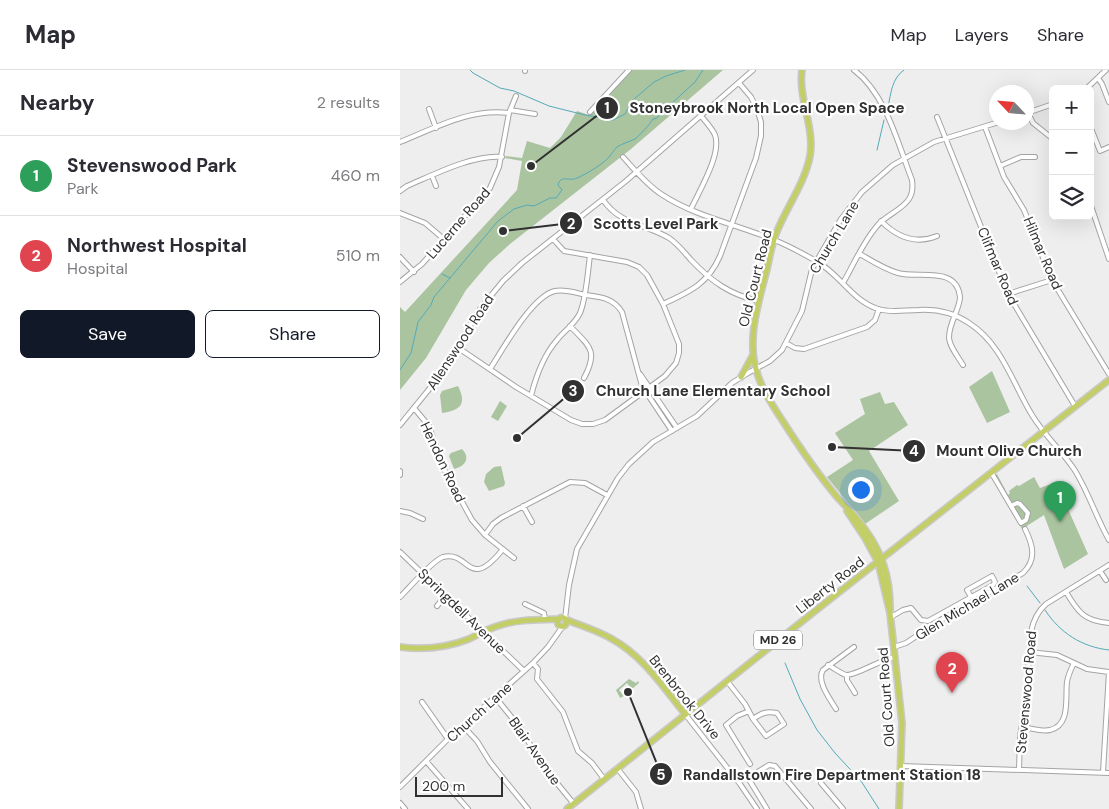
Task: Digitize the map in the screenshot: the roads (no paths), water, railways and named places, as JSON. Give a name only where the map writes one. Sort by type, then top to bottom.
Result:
[{"type":"main road","name":"Old Court Road","points":[[802,70],[802,87],[810,137],[810,155],[804,176],[774,240],[759,301],[753,334],[753,355],[766,395],[798,445],[841,502],[880,560],[889,584],[890,615],[902,724],[899,809]]},
{"type":"main road","points":[[741,377],[753,355]]},
{"type":"main road","name":"Liberty Road","points":[[567,809],[1109,380]]},
{"type":"main road","name":"Brenbrook Drive","points":[[400,647],[422,649],[441,647],[460,642],[509,623],[546,620],[574,624],[607,636],[631,652],[647,667],[685,714]]},
{"type":"street","points":[[590,112],[629,70]]},
{"type":"street","name":"Allenswood Road","points":[[400,425],[439,377],[480,309],[495,289],[512,272],[636,172],[753,70]]},
{"type":"street","points":[[843,283],[872,232],[881,221],[906,203],[911,196],[913,188],[904,159],[879,99],[870,84],[854,70]]},
{"type":"street","points":[[1090,85],[1106,70]]},
{"type":"street","points":[[1098,78],[1109,102]]},
{"type":"street","points":[[663,304],[694,288],[708,277],[718,262],[756,158],[762,136],[761,122],[751,97],[739,83]]},
{"type":"street","name":"Lucerne Road","points":[[400,282],[414,272],[445,240],[490,188],[497,175],[510,111],[516,96]]},
{"type":"street","points":[[1034,111],[1049,105]]},
{"type":"street","points":[[429,109],[436,128]]},
{"type":"street","points":[[400,142],[477,113],[510,111],[535,114]]},
{"type":"street","points":[[691,209],[715,157],[717,147],[714,133],[701,116]]},
{"type":"street","name":"Clifmar Road","points":[[937,117],[1008,294],[1075,406]]},
{"type":"street","points":[[1034,124],[1049,135]]},
{"type":"street","name":"Church Lane","points":[[400,787],[448,739],[496,698],[548,647],[562,622],[577,549],[623,470],[653,442],[703,411],[725,389],[741,377],[777,356],[786,343],[802,311],[809,275],[816,261],[841,219],[856,199],[876,179],[904,159],[945,137],[989,126]]},
{"type":"street","name":"Hilmar Road","points":[[985,127],[1000,166],[1024,210],[1052,280],[1109,374]]},
{"type":"street","points":[[1092,130],[1100,151],[1109,147]]},
{"type":"street","points":[[400,191],[406,186],[476,159],[489,156],[502,157]]},
{"type":"street","points":[[623,157],[643,180],[661,194],[691,209],[774,240],[816,261],[832,271],[858,299],[879,309],[895,311],[928,310],[955,315],[970,323],[989,341],[1010,370],[1032,415],[1075,471],[1109,540]]},
{"type":"street","points":[[1000,166],[1021,157],[1035,157]]},
{"type":"street","points":[[432,176],[436,186]]},
{"type":"street","points":[[603,200],[624,219],[669,238],[708,277],[730,292],[759,301]]},
{"type":"street","points":[[400,213],[425,223],[445,240]]},
{"type":"street","points":[[1094,215],[1109,259]]},
{"type":"street","points":[[881,221],[893,232],[911,239],[922,240],[937,236]]},
{"type":"street","points":[[457,348],[530,396],[572,420],[588,424],[605,420],[673,368],[679,353],[678,338],[650,279],[639,267],[621,260],[564,251],[553,239]]},
{"type":"street","points":[[860,254],[896,273],[942,275],[951,279],[957,287],[960,296],[949,329],[948,338],[962,365]]},
{"type":"street","points":[[530,396],[545,357],[555,341],[581,312],[590,255]]},
{"type":"street","points":[[400,256],[414,272]]},
{"type":"street","points":[[1008,294],[1052,280]]},
{"type":"street","points":[[490,369],[529,311],[545,296],[558,291],[606,298],[619,307],[624,318],[645,391],[672,431]]},
{"type":"street","points":[[786,343],[795,348],[804,349],[864,329],[873,322],[879,309]]},
{"type":"street","points":[[570,326],[585,342],[592,354],[592,361],[584,378]]},
{"type":"street","points":[[638,370],[677,428]]},
{"type":"street","name":"Hendon Road","points":[[414,408],[429,426],[444,469],[472,520],[485,535],[514,558]]},
{"type":"street","points":[[991,472],[1011,506],[1021,523],[1026,520],[1028,513],[1018,503],[1011,506]]},
{"type":"street","points":[[485,535],[496,521],[564,485],[574,482],[590,484],[607,495]]},
{"type":"street","points":[[523,506],[532,522]]},
{"type":"street","points":[[400,511],[423,519]]},
{"type":"street","name":"Glen Michael Lane","points":[[894,648],[906,643],[944,618],[1023,573],[1029,566],[1033,552],[1032,543],[1025,529]]},
{"type":"street","points":[[400,597],[435,561],[446,556],[458,559],[469,567],[482,568],[489,565],[503,549]]},
{"type":"street","name":"Springdell Avenue","points":[[400,552],[524,671]]},
{"type":"street","name":"Stevenswood Road","points":[[1019,770],[1032,627],[1038,613],[1046,604],[1109,565]]},
{"type":"street","points":[[1100,571],[1106,580]]},
{"type":"street","points":[[890,615],[911,608],[921,620],[928,621],[993,585],[995,582],[992,576],[967,590],[971,597]]},
{"type":"street","points":[[1066,592],[1075,607],[1083,615],[1093,621],[1109,623]]},
{"type":"street","points":[[437,606],[446,595]]},
{"type":"street","points":[[525,604],[544,613],[546,620]]},
{"type":"street","points":[[836,709],[820,677],[821,672],[854,647]]},
{"type":"street","points":[[1029,652],[1057,656],[1087,669],[1109,672],[1103,772]]},
{"type":"street","points":[[828,665],[848,675],[882,660],[895,657]]},
{"type":"street","points":[[533,663],[538,669],[537,679],[563,712],[576,747],[604,779]]},
{"type":"street","points":[[1022,727],[1047,731],[1054,729],[1061,723],[1065,716],[1068,678],[1074,663]]},
{"type":"street","points":[[848,675],[847,680],[855,693]]},
{"type":"street","points":[[727,681],[753,719],[766,736],[784,724],[777,713],[769,711],[761,713],[753,719]]},
{"type":"street","name":"Blair Avenue","points":[[496,698],[521,729],[537,758],[574,804]]},
{"type":"street","points":[[422,702],[448,739]]},
{"type":"street","points":[[749,711],[737,716],[726,726],[750,764]]},
{"type":"street","name":"Brenbrook Drive","points":[[685,714],[740,784],[757,809]]},
{"type":"street","points":[[463,726],[477,741],[490,762],[528,809]]},
{"type":"street","points":[[426,761],[468,809]]},
{"type":"street","points":[[740,784],[769,765],[775,766],[811,809]]},
{"type":"street","points":[[901,766],[1109,772]]},
{"type":"street","points":[[617,768],[636,792],[641,809]]},
{"type":"street","points":[[748,778],[767,809]]},
{"type":"street","points":[[821,783],[843,809]]},
{"type":"street","points":[[400,803],[405,809]]},
{"type":"waterway","points":[[470,70],[500,88],[514,91],[549,106],[613,120],[625,114],[633,100],[654,82],[685,70]]},
{"type":"waterway","points":[[400,370],[411,353],[418,322],[431,305],[434,297],[498,221],[514,209],[527,205],[534,206],[550,198],[556,198],[562,190],[558,185],[561,180],[574,179],[586,174],[603,163],[617,147],[635,139],[653,119],[667,110],[695,82],[703,70]]},
{"type":"waterway","points":[[888,107],[894,82],[904,70]]},
{"type":"waterway","points":[[877,150],[884,120]]},
{"type":"waterway","points":[[442,274],[450,278]]},
{"type":"waterway","points":[[1027,586],[1040,603]]},
{"type":"waterway","points":[[1045,610],[1058,626],[1072,638],[1090,646],[1109,650]]},
{"type":"waterway","points":[[785,663],[800,699],[817,730],[861,781],[879,809]]},
{"type":"place","name":"Stoneybrook North Local Open Space","points":[[531,166]]},
{"type":"place","name":"Scotts Level Park","points":[[503,231]]},
{"type":"place","name":"Church Lane Elementary School","points":[[517,438]]},
{"type":"place","name":"Mount Olive Church","points":[[832,447]]},
{"type":"place","name":"Stevenswood Park","points":[[1060,522]]},
{"type":"place","name":"Randallstown Fire Department Station 18","points":[[628,692]]},
{"type":"place","name":"Northwest Hospital","points":[[952,693]]}]
